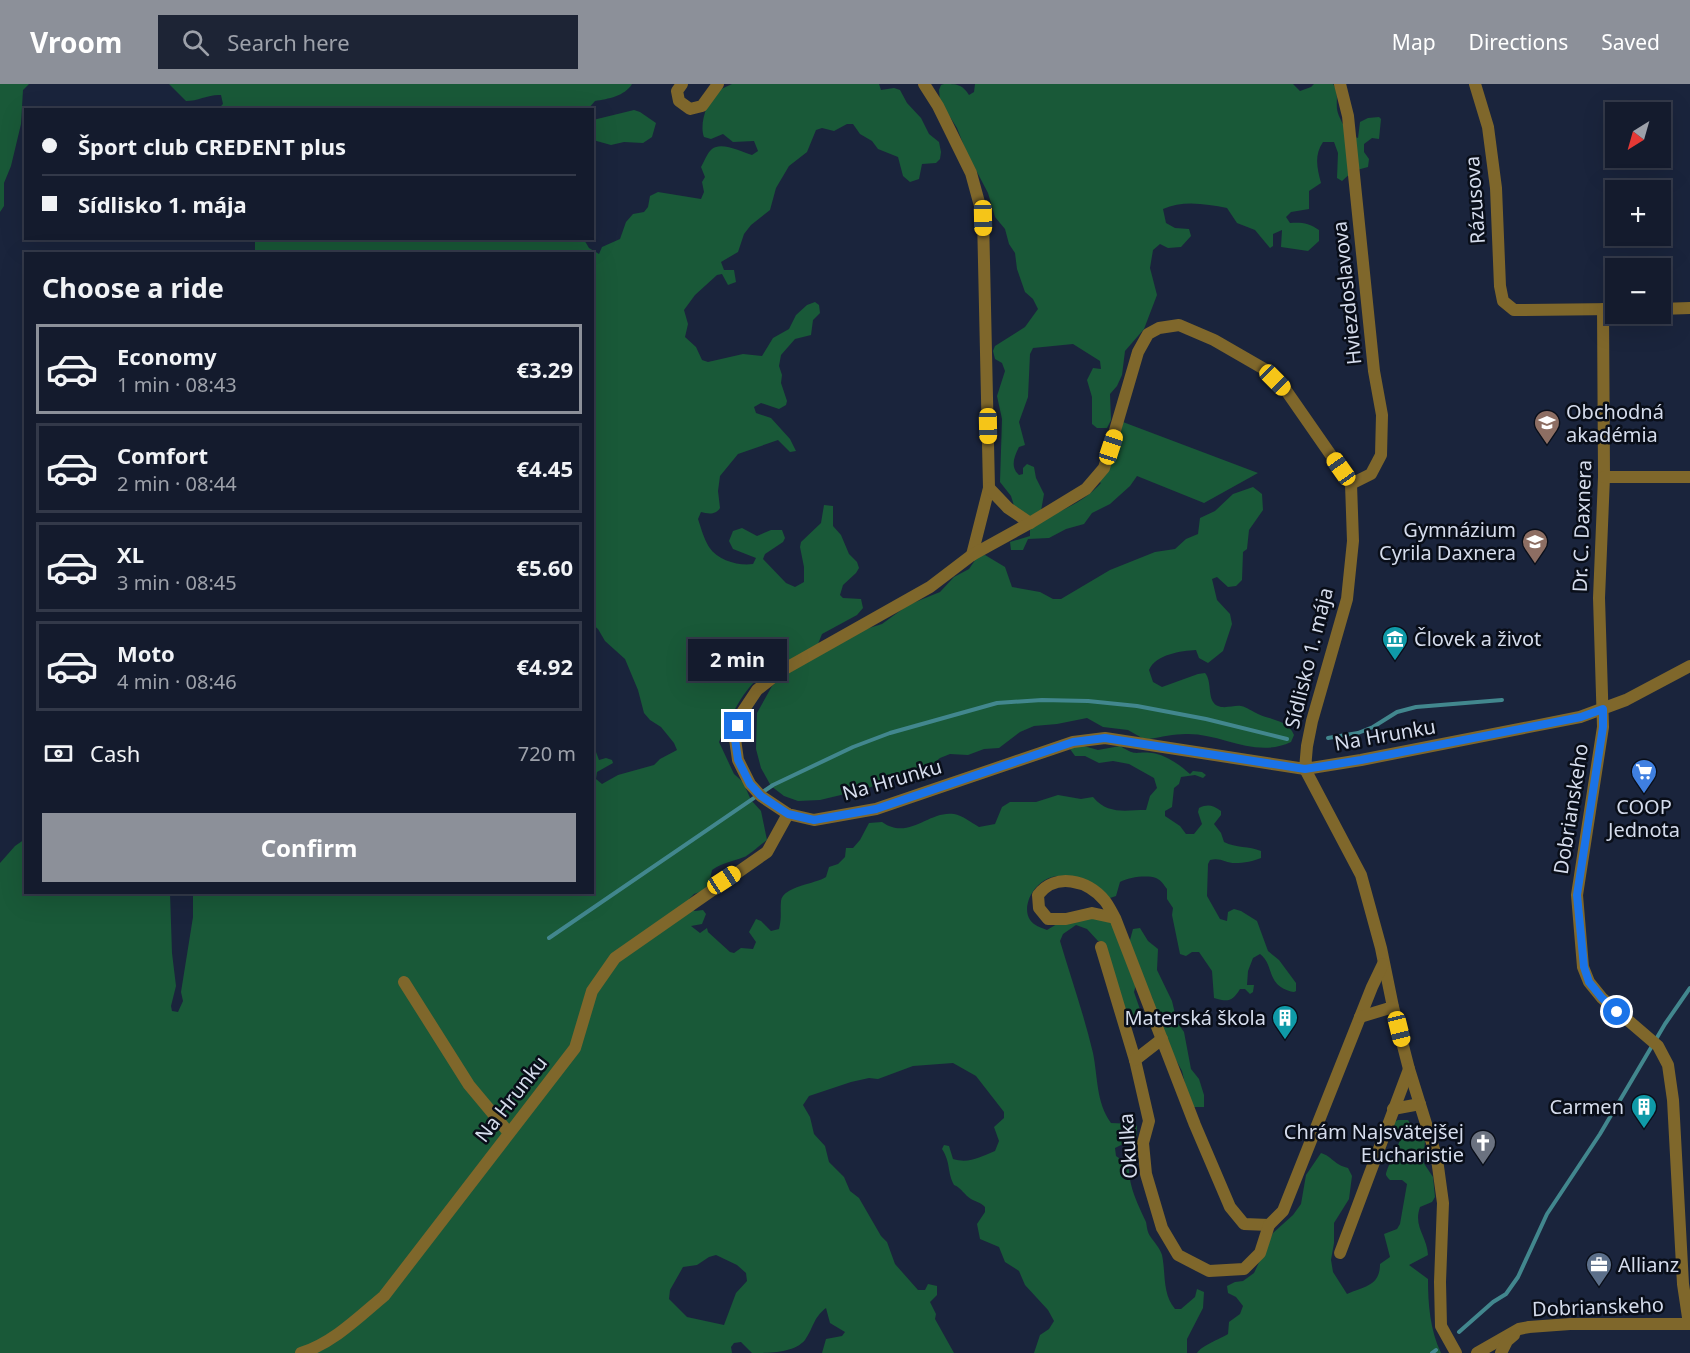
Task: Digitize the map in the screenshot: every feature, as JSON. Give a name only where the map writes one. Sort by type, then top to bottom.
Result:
[{"type":"street","points":[[682,84],[677,91],[679,101],[690,109],[702,105],[718,84]]},
{"type":"street","points":[[924,84],[968,166],[983,218],[989,488],[972,555]]},
{"type":"street","name":"Hviezdoslavova","points":[[1340,84],[1348,116],[1373,359],[1382,415],[1381,455],[1371,474],[1351,484]]},
{"type":"street","name":"Rázusova","points":[[1474,84],[1488,128],[1496,188],[1500,286],[1503,301],[1514,310],[1605,309]]},
{"type":"street","points":[[1671,309],[1690,309]]},
{"type":"street","name":"Dr. C. Daxnera","points":[[1603,709],[1599,598],[1609,324]]},
{"type":"street","points":[[788,814],[761,796],[750,784],[738,760],[735,739],[738,726],[743,711],[757,690],[781,671],[930,587],[972,555],[1086,489],[1104,468],[1138,352],[1148,334],[1159,328],[1179,326],[1215,340],[1266,370],[1285,389],[1351,484]]},
{"type":"street","points":[[1604,477],[1690,477]]},
{"type":"street","name":"Sídlisko 1. mája","points":[[1305,769],[1312,721],[1347,599],[1353,542],[1351,484]]},
{"type":"street","points":[[989,488],[1008,508],[1030,523]]},
{"type":"street","name":"Na Hrunku","points":[[302,1353],[348,1326],[384,1296],[575,1048],[592,990],[615,958],[767,852],[788,814],[814,820],[876,809],[1073,742],[1105,738],[1305,769],[1361,760],[1581,717],[1626,700],[1690,666]]},
{"type":"street","name":"Dobrianskeho","points":[[1477,1353],[1519,1329],[1570,1324],[1690,1324],[1683,1284],[1673,1100],[1668,1065],[1653,1042],[1602,998],[1589,982],[1584,967],[1577,895],[1603,727],[1603,709]]},
{"type":"street","points":[[1305,769],[1361,875],[1381,948],[1409,1069],[1437,1159],[1443,1203],[1441,1326],[1453,1350]]},
{"type":"street","points":[[1115,918],[1092,913],[1066,919],[1048,919],[1039,908],[1038,895],[1045,886],[1065,879],[1085,886],[1105,900],[1115,918],[1195,1125],[1230,1207],[1244,1224],[1269,1225]]},
{"type":"street","name":"Okulka","points":[[1101,947],[1149,1121],[1143,1143],[1146,1174],[1162,1228],[1178,1255],[1209,1271],[1244,1269],[1260,1253],[1269,1225],[1283,1211],[1383,964]]},
{"type":"street","points":[[404,982],[470,1085],[509,1134]]},
{"type":"street","points":[[1360,1017],[1393,1007]]},
{"type":"street","points":[[1134,1060],[1162,1039]]},
{"type":"street","points":[[1340,1254],[1409,1069]]},
{"type":"street","points":[[1393,1109],[1420,1104]]},
{"type":"street","points":[[1501,1353],[1507,1341],[1519,1329]]},
{"type":"green space","points":[[0,84],[29,84],[23,90],[21,124],[11,166],[4,183],[4,206],[0,212]]},
{"type":"green space","points":[[169,84],[632,84],[621,94],[595,101],[589,108],[219,108],[223,104],[221,95],[186,101]]},
{"type":"green space","points":[[732,84],[879,84],[881,90],[894,88],[900,90],[907,103],[921,118],[929,134],[939,142],[941,152],[940,159],[936,163],[922,164],[919,179],[910,182],[903,176],[898,157],[878,149],[872,141],[860,134],[853,124],[847,124],[834,131],[822,128],[816,130],[807,152],[789,166],[776,188],[770,210],[751,225],[744,234],[738,252],[721,262],[724,270],[734,270],[736,282],[728,285],[722,274],[717,275],[695,295],[684,310],[688,324],[685,337],[696,347],[702,360],[708,362],[743,354],[762,356],[773,338],[789,329],[796,315],[807,305],[815,302],[819,305],[820,313],[813,320],[811,335],[795,339],[781,355],[779,366],[786,405],[779,409],[761,403],[754,407],[756,413],[771,418],[790,439],[796,451],[790,452],[778,440],[738,454],[720,476],[718,491],[720,508],[714,513],[701,512],[698,519],[706,541],[713,552],[729,562],[741,564],[753,564],[756,558],[733,549],[729,541],[733,531],[742,528],[757,536],[771,530],[782,530],[785,538],[783,542],[765,554],[763,559],[786,583],[795,587],[804,582],[801,542],[821,523],[824,505],[833,506],[833,526],[841,535],[849,554],[857,562],[859,568],[843,585],[840,595],[843,598],[861,599],[863,608],[857,615],[822,634],[818,644],[882,624],[908,605],[940,592],[954,577],[969,569],[978,556],[985,555],[1005,567],[1012,587],[1040,592],[1053,599],[1061,599],[1110,570],[1155,552],[1175,549],[1186,539],[1198,534],[1200,518],[1215,511],[1233,494],[1253,487],[1262,494],[1263,510],[1249,530],[1247,549],[1243,552],[1242,580],[1236,586],[1228,587],[1217,577],[1212,579],[1217,600],[1230,614],[1232,624],[1223,651],[1208,663],[1199,658],[1196,650],[1176,653],[1157,660],[1149,670],[1153,682],[1162,687],[1205,673],[1214,704],[1224,707],[1243,707],[1283,723],[1294,735],[1291,742],[1264,748],[1199,735],[1177,734],[1149,739],[1142,738],[1128,730],[1103,727],[1087,718],[1034,726],[1020,732],[999,748],[984,749],[968,755],[950,754],[940,758],[925,771],[903,774],[866,789],[820,800],[798,801],[784,796],[771,786],[761,768],[756,749],[757,713],[772,686],[786,673],[784,667],[777,665],[757,680],[742,698],[719,742],[734,774],[743,782],[751,800],[761,811],[767,840],[746,856],[712,870],[708,889],[694,894],[689,899],[689,909],[703,910],[706,914],[702,924],[691,926],[700,933],[707,928],[708,932],[730,952],[734,953],[741,948],[753,949],[756,942],[749,932],[756,919],[771,931],[779,929],[783,896],[793,889],[826,877],[829,867],[838,864],[845,857],[846,848],[853,848],[869,823],[882,822],[901,828],[910,827],[936,816],[954,814],[964,817],[979,827],[995,824],[1002,807],[1010,802],[1036,802],[1058,795],[1081,799],[1093,797],[1111,809],[1146,810],[1150,796],[1157,788],[1154,778],[1129,764],[1113,761],[1099,763],[1085,756],[1075,756],[1070,749],[1080,745],[1098,750],[1120,746],[1133,753],[1157,754],[1182,767],[1190,774],[1193,771],[1206,775],[1203,778],[1195,775],[1181,777],[1179,784],[1174,788],[1172,807],[1165,811],[1165,816],[1180,826],[1186,834],[1194,834],[1202,824],[1199,808],[1212,806],[1221,811],[1221,815],[1214,824],[1224,842],[1261,851],[1261,858],[1249,862],[1210,860],[1207,896],[1220,919],[1227,921],[1228,912],[1234,909],[1257,921],[1268,951],[1279,960],[1296,983],[1296,991],[1285,989],[1274,980],[1268,964],[1260,954],[1253,958],[1248,971],[1247,985],[1254,985],[1253,992],[1250,994],[1245,989],[1240,989],[1229,1000],[1214,998],[1212,971],[1199,952],[1192,952],[1186,956],[1180,954],[1172,915],[1173,908],[1167,899],[1167,889],[1156,878],[1143,877],[1124,880],[1120,882],[1116,896],[1110,898],[1078,881],[1056,876],[1047,879],[1032,892],[1027,910],[1034,924],[1047,930],[1062,921],[1105,911],[1130,940],[1133,929],[1140,928],[1148,941],[1158,949],[1157,970],[1172,1001],[1177,1022],[1184,1032],[1191,1069],[1199,1079],[1204,1095],[1204,1107],[1194,1107],[1189,1100],[1182,1071],[1158,1027],[1152,997],[1144,984],[1137,981],[1134,992],[1143,1018],[1139,1021],[1131,1019],[1121,1001],[1110,960],[1101,941],[1098,941],[1087,929],[1076,925],[1063,934],[1060,941],[1082,1011],[1093,1053],[1098,1090],[1106,1115],[1111,1123],[1137,1126],[1137,1137],[1115,1148],[1116,1156],[1129,1165],[1134,1195],[1149,1234],[1162,1255],[1168,1296],[1175,1309],[1181,1309],[1195,1297],[1197,1289],[1204,1292],[1203,1308],[1187,1339],[1187,1353],[1034,1353],[1040,1335],[1049,1329],[1054,1321],[1048,1310],[1025,1285],[1019,1271],[1005,1262],[999,1247],[980,1239],[977,1224],[985,1212],[985,1207],[954,1185],[942,1149],[944,1145],[949,1146],[953,1159],[964,1161],[995,1151],[999,1141],[994,1127],[1004,1118],[1004,1112],[976,1076],[953,1063],[913,1066],[878,1079],[869,1078],[851,1082],[809,1096],[803,1105],[810,1117],[814,1134],[825,1146],[829,1162],[844,1177],[850,1191],[859,1198],[881,1236],[887,1242],[895,1264],[918,1290],[925,1290],[928,1284],[937,1286],[937,1295],[930,1302],[936,1314],[935,1319],[954,1353],[822,1353],[826,1339],[842,1336],[845,1332],[830,1323],[826,1308],[818,1315],[805,1340],[795,1348],[766,1353],[752,1353],[741,1342],[734,1343],[731,1347],[732,1353],[0,1353],[0,863],[15,846],[24,840],[24,894],[170,894],[172,953],[176,986],[171,1006],[172,1011],[178,1012],[183,1001],[181,992],[193,917],[193,894],[594,894],[594,747],[599,760],[606,758],[612,760],[613,763],[597,772],[596,779],[602,784],[618,775],[654,765],[677,750],[661,727],[644,713],[638,690],[625,659],[605,641],[594,626],[594,252],[255,252],[255,240],[584,240],[589,248],[599,254],[602,247],[620,239],[626,222],[633,214],[644,212],[648,207],[650,196],[658,192],[701,199],[704,192],[702,182],[705,177],[701,167],[712,149],[721,146],[752,155],[758,151],[754,141],[733,142],[723,134],[711,139],[704,137],[703,119],[707,106],[718,91]],"holes":[[[716,1255],[737,1265],[746,1273],[747,1281],[736,1293],[724,1325],[687,1317],[669,1299],[670,1290],[683,1267],[697,1265],[709,1257]]]},
{"type":"green space","points":[[944,84],[959,85],[969,95],[974,92],[975,84],[1293,84],[1300,91],[1314,84],[1333,84],[1337,93],[1338,112],[1347,134],[1358,138],[1360,122],[1368,118],[1379,117],[1381,119],[1379,139],[1372,138],[1364,144],[1364,152],[1369,159],[1368,167],[1353,171],[1342,181],[1337,178],[1338,153],[1334,142],[1323,142],[1320,147],[1317,162],[1321,183],[1309,191],[1309,209],[1291,212],[1286,217],[1290,223],[1305,224],[1319,230],[1319,241],[1308,251],[1281,247],[1282,230],[1273,234],[1273,246],[1270,248],[1255,230],[1237,223],[1227,208],[1203,204],[1178,204],[1163,209],[1166,223],[1175,228],[1189,229],[1191,236],[1181,247],[1168,248],[1160,244],[1153,250],[1150,268],[1157,295],[1144,329],[1125,351],[1122,375],[1110,394],[1111,420],[1107,428],[1097,428],[1092,424],[1092,397],[1087,380],[1093,368],[1101,369],[1100,361],[1073,344],[1033,348],[1030,354],[1028,397],[1019,422],[1025,445],[1019,447],[1014,458],[1014,469],[1019,475],[1023,474],[1023,468],[1027,464],[1034,467],[1036,478],[1044,494],[1041,511],[1049,516],[1090,494],[1101,483],[1095,479],[1115,419],[1258,473],[1204,503],[1137,476],[1130,486],[1110,504],[1092,513],[1084,524],[1066,529],[1049,538],[1028,539],[1023,550],[1011,550],[1010,542],[1030,536],[1030,523],[1017,515],[1011,496],[1000,482],[1002,419],[997,396],[1005,371],[1002,363],[995,359],[993,351],[995,346],[1025,327],[1038,309],[1033,299],[1025,292],[1017,269],[1015,253],[1009,244],[1005,229],[995,217],[988,193],[957,128],[940,101],[939,90]]},
{"type":"green space","points":[[634,110],[656,123],[652,137],[643,143],[624,142],[611,145],[594,140],[594,120]]},
{"type":"green space","points":[[1398,1120],[1408,1120],[1418,1136],[1425,1141],[1423,1162],[1433,1177],[1435,1197],[1432,1202],[1420,1207],[1418,1214],[1419,1226],[1428,1255],[1409,1265],[1428,1279],[1430,1317],[1441,1353],[1197,1353],[1206,1345],[1228,1334],[1229,1322],[1240,1314],[1243,1306],[1236,1297],[1228,1293],[1227,1286],[1243,1281],[1254,1273],[1273,1233],[1293,1215],[1301,1204],[1306,1175],[1321,1153],[1348,1168],[1352,1176],[1349,1199],[1334,1223],[1331,1260],[1333,1272],[1347,1294],[1374,1281],[1380,1264],[1390,1257],[1384,1234],[1397,1229],[1400,1224],[1407,1184],[1402,1180],[1390,1180],[1386,1175],[1400,1140],[1390,1124]]},
{"type":"waterway","points":[[549,938],[773,785],[853,747],[890,733],[997,703],[1042,700],[1088,701],[1137,706],[1206,719],[1287,739]]},
{"type":"waterway","points":[[1328,738],[1358,733],[1373,727],[1397,712],[1416,707],[1502,700]]},
{"type":"waterway","points":[[1459,1332],[1493,1302],[1506,1294],[1518,1277],[1547,1214],[1600,1134],[1665,1024],[1690,988]]},
{"type":"waterway","points":[[1432,1353],[1436,1350]]},
{"type":"place","name":"Obchodná akadémia","points":[[1547,446]]},
{"type":"place","name":"Gymnázium Cyrila Daxnera","points":[[1535,565]]},
{"type":"place","name":"Človek a život","points":[[1395,662]]},
{"type":"place","name":"COOP Jednota","points":[[1644,795]]},
{"type":"place","name":"Materská škola","points":[[1285,1041]]},
{"type":"place","name":"Carmen","points":[[1644,1130]]},
{"type":"place","name":"Chrám Najsvätejšej Eucharistie","points":[[1483,1166]]},
{"type":"place","name":"Allianz","points":[[1599,1288]]},
{"type":"route","points":[[738,726],[735,739],[738,760],[750,784],[761,796],[788,814],[814,820],[876,809],[1073,742],[1105,738],[1305,769],[1581,717],[1603,709],[1603,727],[1577,895],[1584,967],[1589,982],[1617,1012]]}]
